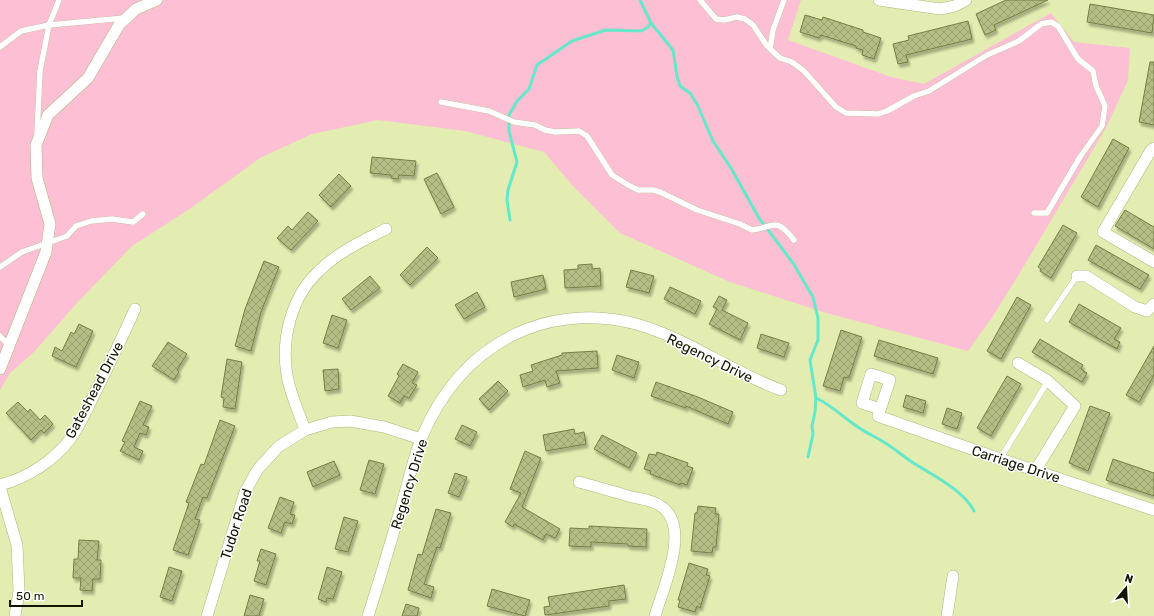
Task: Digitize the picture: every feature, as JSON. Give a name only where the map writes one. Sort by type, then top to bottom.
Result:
[{"type":"street","points":[[0,369],[10,347],[46,252],[50,224],[37,178],[36,145],[48,115],[88,78],[120,24],[136,9],[157,0]]},
{"type":"street","points":[[879,0],[940,9],[955,6],[966,0]]},
{"type":"street","points":[[1154,148],[1151,150],[1103,232],[1154,262]]},
{"type":"street","points":[[306,430],[292,393],[285,359],[286,333],[291,316],[309,281],[318,271],[331,260],[386,229]]},
{"type":"street","points":[[1077,276],[1086,276],[1135,307],[1146,310],[1154,304]]},
{"type":"street","name":"Gateshead Drive","points":[[0,486],[16,481],[32,472],[49,459],[71,438],[86,413],[135,309]]},
{"type":"street","name":"Regency Drive","points":[[368,616],[421,439],[454,382],[478,357],[496,344],[515,334],[552,322],[574,318],[613,320],[651,329],[745,376],[781,390]]},
{"type":"street","points":[[1018,363],[1048,381],[1075,406],[1035,471]]},
{"type":"street","name":"Carriage Drive","points":[[879,413],[1000,460],[1154,510]]},
{"type":"street","name":"Tudor Road","points":[[207,616],[245,492],[258,469],[278,447],[306,430],[332,422],[350,421],[384,427],[421,439]]},
{"type":"street","points":[[579,482],[652,502],[666,511],[672,518],[675,526],[675,544],[655,616]]},
{"type":"street","points":[[0,486],[17,545],[19,591],[15,616]]},
{"type":"street","points":[[947,616],[953,576]]},
{"type":"lane","points":[[36,145],[40,71],[50,26],[58,0]]},
{"type":"lane","points":[[700,0],[716,19],[724,20],[737,17],[745,19],[753,25],[760,39],[770,49],[780,58],[792,62],[804,71],[836,107],[846,113],[878,114],[887,111],[914,96],[929,91],[987,55],[1019,41],[1041,24],[1050,22],[1058,26],[1078,59],[1093,71],[1096,86],[1105,106],[1104,116],[1102,126],[1080,157],[1048,213],[1034,213]]},
{"type":"lane","points":[[770,49],[773,30],[784,0]]},
{"type":"lane","points":[[0,47],[21,31],[50,26],[127,18]]},
{"type":"lane","points":[[441,102],[489,111],[514,122],[535,125],[556,132],[579,131],[587,136],[612,175],[628,185],[638,190],[653,190],[660,192],[710,215],[740,224],[752,230],[760,229],[770,224],[777,225],[794,240]]},
{"type":"lane","points":[[0,267],[22,252],[67,236],[76,226],[91,221],[112,219],[133,222],[143,214]]},
{"type":"lane","points":[[1047,320],[1077,276]]},
{"type":"lane","points":[[0,336],[10,347]]},
{"type":"lane","points":[[1000,460],[1048,381]]},
{"type":"shaded area","points":[[0,0],[801,0],[788,40],[891,77],[924,84],[1051,13],[1074,42],[1130,48],[1128,80],[1107,126],[1024,266],[993,316],[968,351],[823,312],[730,282],[620,233],[572,185],[544,152],[465,131],[378,120],[312,134],[260,158],[188,210],[132,246],[76,304],[35,351],[10,373],[0,390]]},
{"type":"building","points":[[1006,0],[1048,0],[994,25],[996,30],[985,35],[976,14]]},
{"type":"building","points":[[1090,4],[1154,15],[1152,33],[1087,22]]},
{"type":"building","points":[[805,15],[822,20],[823,17],[863,30],[863,32],[881,38],[874,59],[862,55],[863,50],[856,48],[856,46],[821,35],[819,38],[800,32]]},
{"type":"building","points":[[968,21],[972,39],[906,55],[908,62],[898,64],[893,44],[909,40],[908,36]]},
{"type":"building","points":[[1150,62],[1154,62],[1154,125],[1139,122]]},
{"type":"building","points":[[1113,139],[1129,148],[1098,207],[1081,197]]},
{"type":"building","points":[[372,157],[416,161],[414,176],[399,175],[398,179],[391,178],[391,175],[370,173]]},
{"type":"building","points":[[437,173],[454,207],[441,214],[424,179]]},
{"type":"building","points":[[339,174],[351,186],[331,207],[319,195]]},
{"type":"building","points":[[1125,210],[1154,227],[1154,249],[1115,226]]},
{"type":"building","points":[[308,212],[318,221],[291,250],[277,238],[288,226],[292,230]]},
{"type":"building","points":[[1063,225],[1077,233],[1051,278],[1040,271],[1041,269],[1038,267]]},
{"type":"building","points":[[1096,245],[1149,275],[1140,289],[1088,260]]},
{"type":"building","points":[[427,247],[438,258],[410,285],[400,275]]},
{"type":"building","points":[[264,261],[279,267],[261,312],[251,351],[235,346],[245,309]]},
{"type":"building","points":[[592,264],[592,269],[600,268],[601,286],[565,288],[564,270],[578,269],[578,265]]},
{"type":"building","points":[[631,270],[654,276],[649,293],[626,287]]},
{"type":"building","points":[[543,275],[546,289],[514,297],[511,282]]},
{"type":"building","points":[[370,276],[380,288],[351,310],[342,299]]},
{"type":"building","points":[[670,287],[701,301],[695,314],[664,299]]},
{"type":"building","points":[[477,292],[485,307],[464,319],[455,305]]},
{"type":"building","points":[[719,296],[727,300],[722,310],[748,323],[740,340],[709,324],[717,309],[713,307]]},
{"type":"building","points":[[1017,297],[1031,305],[1001,359],[987,351]]},
{"type":"building","points":[[1079,304],[1121,328],[1114,339],[1120,342],[1117,349],[1069,322]]},
{"type":"building","points":[[332,315],[347,320],[338,348],[323,343]]},
{"type":"building","points":[[79,324],[93,331],[76,367],[52,356],[55,347],[62,351],[71,332],[74,334]]},
{"type":"building","points":[[841,330],[862,337],[849,378],[844,377],[840,391],[823,386]]},
{"type":"building","points":[[761,334],[789,343],[784,357],[757,348]]},
{"type":"building","points":[[1040,339],[1083,365],[1081,369],[1087,373],[1082,382],[1032,352]]},
{"type":"building","points":[[879,340],[938,358],[933,374],[874,356]]},
{"type":"building","points":[[168,342],[187,354],[177,370],[179,372],[174,380],[152,366]]},
{"type":"building","points":[[1154,346],[1154,375],[1139,402],[1126,395]]},
{"type":"building","points":[[597,351],[598,368],[556,371],[560,383],[547,387],[545,380],[523,387],[520,375],[533,371],[531,365],[562,355],[562,353]]},
{"type":"building","points":[[617,355],[639,362],[634,378],[612,370]]},
{"type":"building","points":[[227,359],[242,362],[235,409],[223,407],[224,398],[221,397]]},
{"type":"building","points":[[403,364],[418,372],[412,383],[417,385],[409,398],[404,396],[400,403],[388,396],[399,376],[397,374]]},
{"type":"building","points":[[338,369],[339,389],[325,391],[323,370]]},
{"type":"building","points":[[1007,376],[1021,384],[991,436],[977,428]]},
{"type":"building","points":[[498,381],[508,391],[489,410],[479,399]]},
{"type":"building","points":[[656,382],[698,397],[733,412],[728,424],[686,406],[686,408],[651,396]]},
{"type":"building","points":[[906,395],[926,401],[923,413],[903,407]]},
{"type":"building","points":[[140,401],[152,406],[143,425],[149,427],[146,435],[140,433],[134,447],[143,451],[139,460],[120,451],[125,442],[122,441]]},
{"type":"building","points":[[18,402],[28,412],[30,409],[40,420],[45,415],[53,424],[44,433],[41,430],[31,440],[6,413]]},
{"type":"building","points":[[1090,406],[1110,413],[1088,471],[1069,463]]},
{"type":"building","points":[[947,408],[962,413],[957,429],[942,424]]},
{"type":"building","points":[[220,420],[235,426],[207,498],[203,497],[195,519],[200,520],[188,555],[173,550],[189,503],[186,502],[201,464],[204,465]]},
{"type":"building","points":[[462,425],[477,432],[470,446],[455,439]]},
{"type":"building","points":[[574,429],[575,434],[584,432],[586,444],[546,451],[543,435]]},
{"type":"building","points":[[602,435],[637,453],[629,468],[594,449]]},
{"type":"building","points":[[525,451],[541,458],[522,507],[560,529],[555,538],[546,534],[543,540],[514,524],[513,527],[505,522],[521,493],[510,489]]},
{"type":"building","points":[[657,452],[688,463],[687,466],[693,468],[687,485],[680,483],[680,485],[650,474],[651,471],[644,469],[649,454],[656,455]]},
{"type":"building","points":[[1113,459],[1154,473],[1154,496],[1106,480]]},
{"type":"building","points":[[369,460],[384,464],[375,494],[360,490]]},
{"type":"building","points":[[334,461],[340,475],[313,487],[307,472]]},
{"type":"building","points":[[455,473],[467,477],[459,497],[448,493]]},
{"type":"building","points":[[280,497],[294,502],[290,514],[295,515],[292,524],[285,522],[281,533],[268,528]]},
{"type":"building","points":[[698,506],[716,508],[715,514],[719,514],[716,547],[713,547],[712,553],[691,551],[695,513],[697,513]]},
{"type":"building","points":[[436,509],[451,513],[440,548],[437,547],[424,584],[434,587],[431,598],[408,590],[418,554],[422,555]]},
{"type":"building","points":[[344,517],[358,521],[348,552],[335,549]]},
{"type":"building","points":[[589,526],[647,529],[646,547],[628,546],[628,544],[591,542],[591,547],[569,546],[570,528],[589,529]]},
{"type":"building","points":[[79,540],[99,541],[97,560],[101,560],[100,579],[93,579],[92,591],[80,590],[81,578],[73,578],[74,559],[78,559]]},
{"type":"building","points":[[261,549],[276,554],[266,585],[254,581],[260,561],[257,561]]},
{"type":"building","points":[[689,563],[708,569],[706,575],[710,576],[700,608],[697,606],[695,612],[678,607],[680,600],[678,600]]},
{"type":"building","points":[[169,567],[182,571],[172,601],[160,597]]},
{"type":"building","points":[[327,567],[342,572],[333,599],[327,598],[326,602],[318,599]]},
{"type":"building","points":[[624,585],[626,599],[609,601],[609,606],[545,615],[544,607],[550,606],[548,597]]},
{"type":"building","points":[[492,589],[530,600],[525,616],[487,606]]},
{"type":"building","points":[[250,595],[264,599],[259,616],[244,616]]},
{"type":"building","points":[[406,604],[419,608],[417,616],[402,616]]},
{"type":"waterway","points":[[640,0],[651,23],[673,50],[680,86],[690,93],[697,104],[713,141],[731,168],[759,218],[793,263],[813,297],[818,318],[818,340],[810,360],[816,398],[812,426],[813,434],[808,457]]},
{"type":"waterway","points":[[510,220],[507,200],[508,190],[517,162],[509,131],[509,115],[517,101],[529,89],[537,65],[572,41],[606,30],[641,31],[647,28],[651,23]]},
{"type":"waterway","points":[[816,398],[864,431],[948,484],[963,496],[974,511]]}]
